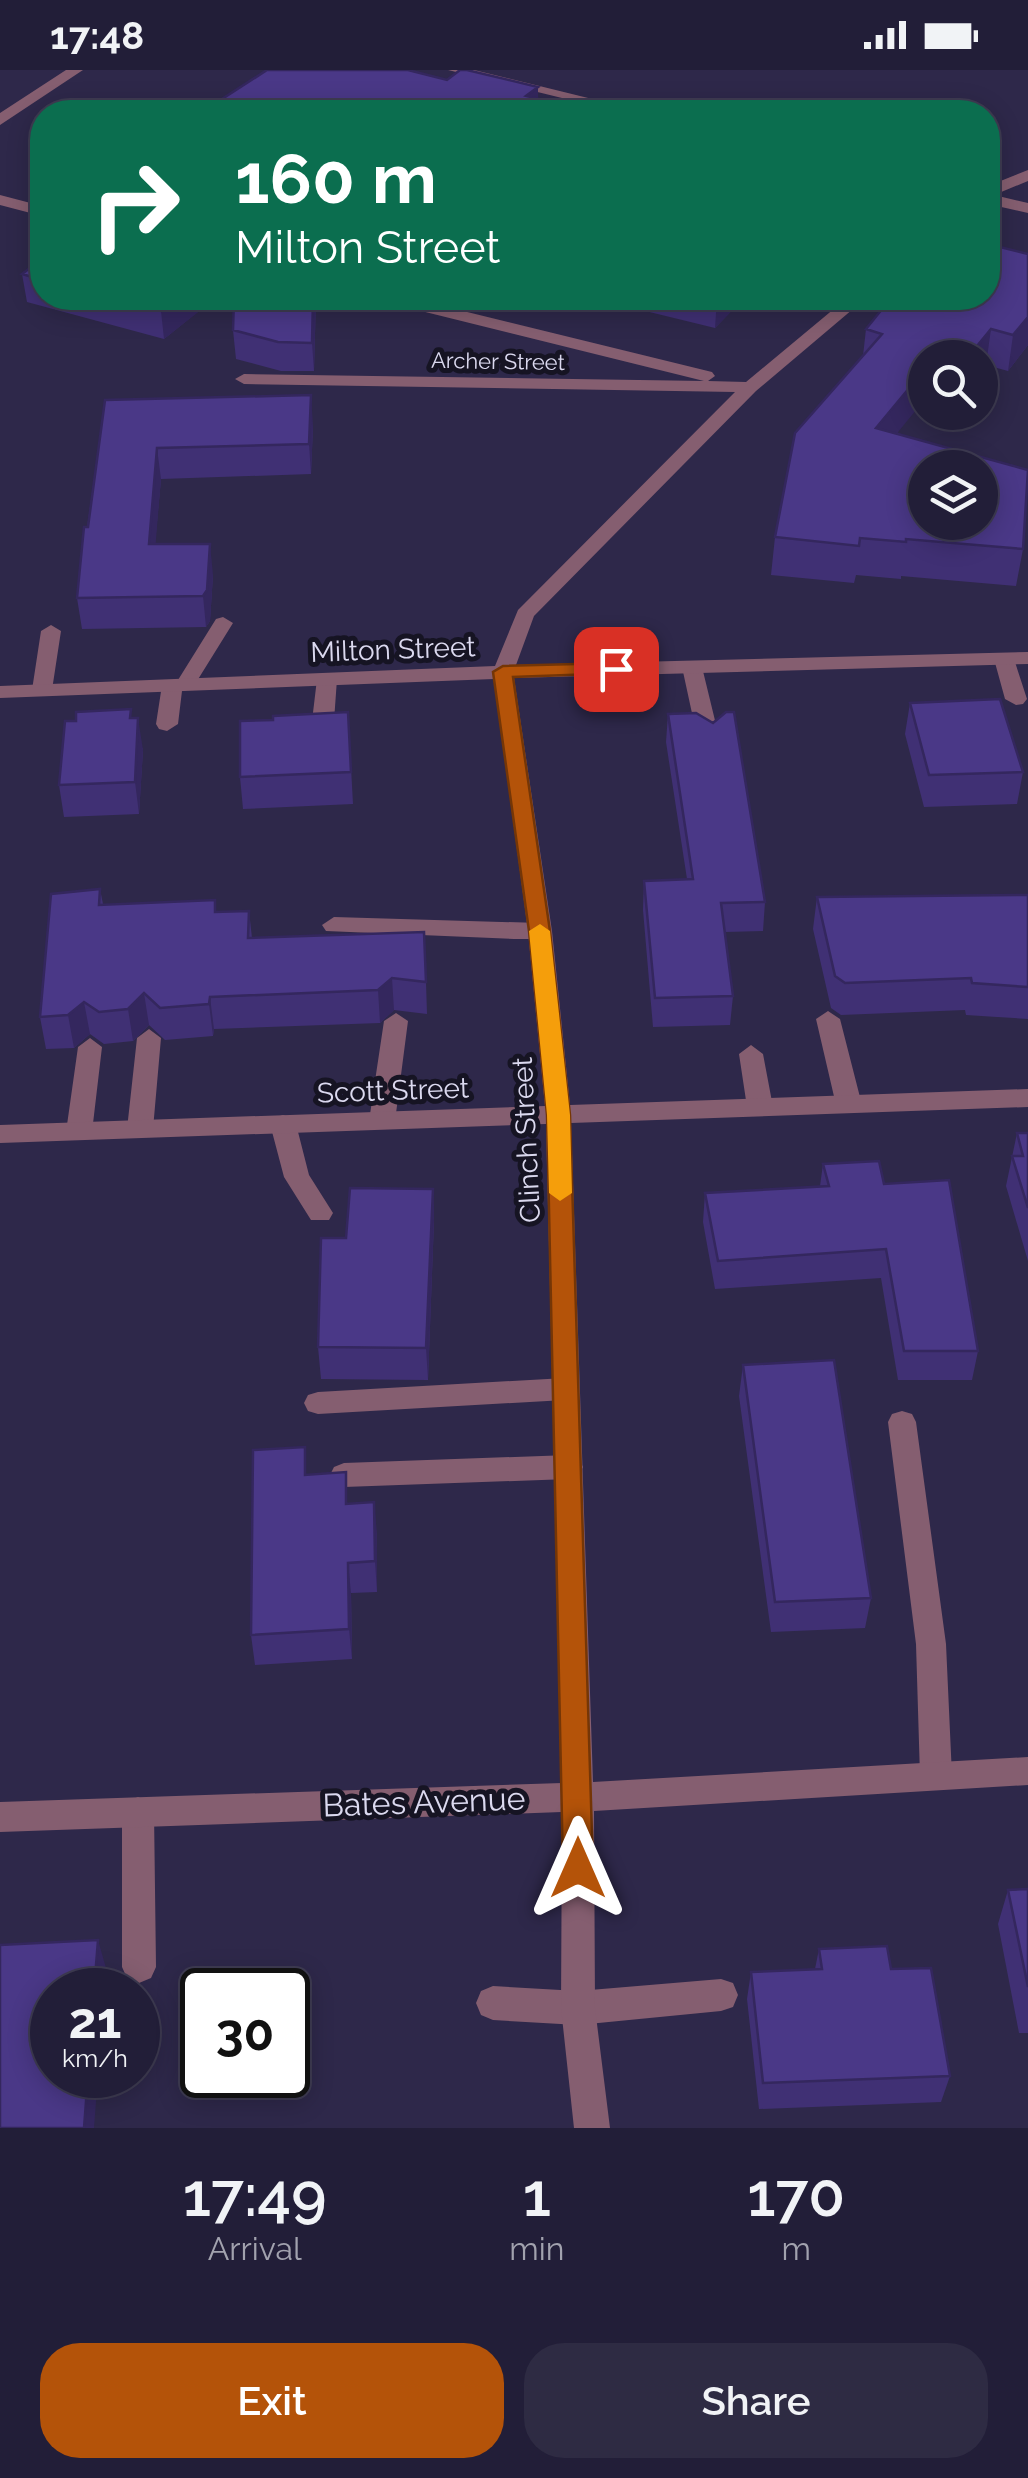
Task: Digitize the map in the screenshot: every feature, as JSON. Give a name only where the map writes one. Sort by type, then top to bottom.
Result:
[{"type":"street","points":[[30,100],[76,70]]},
{"type":"street","points":[[455,70],[584,100]]},
{"type":"street","points":[[0,120],[30,100]]},
{"type":"street","points":[[1000,190],[1028,175]]},
{"type":"street","points":[[0,200],[30,207]]},
{"type":"street","points":[[1000,200],[1028,208]]},
{"type":"street","points":[[439,310],[750,387]]},
{"type":"street","name":"Clinch Street","points":[[592,2128],[578,2008],[578,1797],[558,1115],[540,931],[503,672],[526,614],[750,387],[843,310]]},
{"type":"street","name":"Archer Street","points":[[244,380],[750,387]]},
{"type":"street","points":[[166,724],[179,685],[223,622]]},
{"type":"street","points":[[42,690],[51,631]]},
{"type":"street","points":[[1004,658],[1016,699]]},
{"type":"street","name":"Milton Street","points":[[0,692],[503,672],[1028,658]]},
{"type":"street","points":[[692,667],[709,741]]},
{"type":"street","points":[[322,721],[327,679]]},
{"type":"street","points":[[334,924],[421,926],[468,933],[540,931]]},
{"type":"street","points":[[828,1019],[849,1104]]},
{"type":"street","points":[[382,1121],[396,1021]]},
{"type":"street","points":[[140,1129],[149,1038]]},
{"type":"street","points":[[79,1132],[90,1047]]},
{"type":"street","points":[[751,1054],[760,1108]]},
{"type":"street","name":"Scott Street","points":[[0,1134],[1028,1098]]},
{"type":"street","points":[[283,1124],[297,1178],[320,1213]]},
{"type":"street","points":[[318,1404],[566,1390]]},
{"type":"street","points":[[902,1422],[932,1644],[936,1776]]},
{"type":"street","points":[[344,1475],[569,1467]]},
{"type":"street","name":"Bates Avenue","points":[[0,1816],[578,1797],[1028,1771]]},
{"type":"street","points":[[138,1812],[140,1968]]},
{"type":"street","points":[[493,2003],[578,2008],[721,1995]]},
{"type":"building","points":[[267,70],[408,70],[447,80],[460,70],[467,70],[538,87],[526,96],[544,100],[221,100]]},
{"type":"building","points":[[1000,247],[1028,254],[1028,317],[1013,335],[991,329],[982,340],[908,340],[908,389],[876,428],[956,450],[908,450],[906,542],[860,538],[859,546],[775,537],[795,433],[882,334],[866,329],[881,310],[1000,310]]},
{"type":"building","points":[[234,310],[313,310],[312,343],[278,342],[233,330]]},
{"type":"building","points":[[311,395],[309,444],[157,448],[149,544],[210,544],[207,590],[203,596],[77,598],[84,527],[88,527],[105,400]]},
{"type":"building","points":[[998,462],[1028,470],[1023,549],[918,540],[998,540]]},
{"type":"building","points":[[1000,699],[1023,772],[929,775],[910,703]]},
{"type":"building","points":[[131,709],[130,718],[138,718],[135,782],[59,785],[65,721],[76,721],[76,712]]},
{"type":"building","points":[[348,712],[351,772],[240,777],[240,721]]},
{"type":"building","points":[[726,712],[734,712],[765,902],[721,903],[733,996],[655,998],[644,881],[693,879],[668,714],[696,713],[713,723]]},
{"type":"building","points":[[100,889],[99,905],[215,900],[215,912],[249,911],[248,938],[424,932],[426,982],[392,978],[378,990],[210,997],[209,1004],[160,1008],[144,993],[128,1009],[99,1012],[84,1002],[68,1015],[40,1017],[51,894]]},
{"type":"building","points":[[1028,895],[1028,987],[972,983],[971,978],[845,983],[835,976],[817,897]]},
{"type":"building","points":[[1017,1133],[1028,1133],[1028,1208],[1012,1156],[1023,1156]]},
{"type":"building","points":[[879,1161],[884,1184],[949,1180],[978,1351],[904,1351],[886,1249],[718,1261],[705,1193],[829,1186],[823,1164]]},
{"type":"building","points":[[350,1188],[433,1189],[426,1348],[318,1347],[321,1238],[346,1238]]},
{"type":"building","points":[[834,1360],[871,1598],[775,1602],[743,1365]]},
{"type":"building","points":[[305,1447],[305,1475],[346,1472],[346,1504],[374,1502],[375,1561],[348,1563],[349,1629],[251,1635],[253,1450]]},
{"type":"building","points":[[1028,1889],[1028,1987],[1008,1890]]},
{"type":"building","points":[[98,1940],[96,1968],[30,1968],[30,2098],[86,2098],[84,2128],[0,2128],[0,1945]]},
{"type":"building","points":[[887,1946],[891,1969],[931,1968],[950,2076],[763,2083],[751,1972],[822,1969],[819,1949]]},
{"type":"slow traffic","points":[[540,931],[558,1115],[560,1193]]},
{"type":"route","points":[[578,1868],[558,1115],[540,931],[503,672],[616,669]]}]
